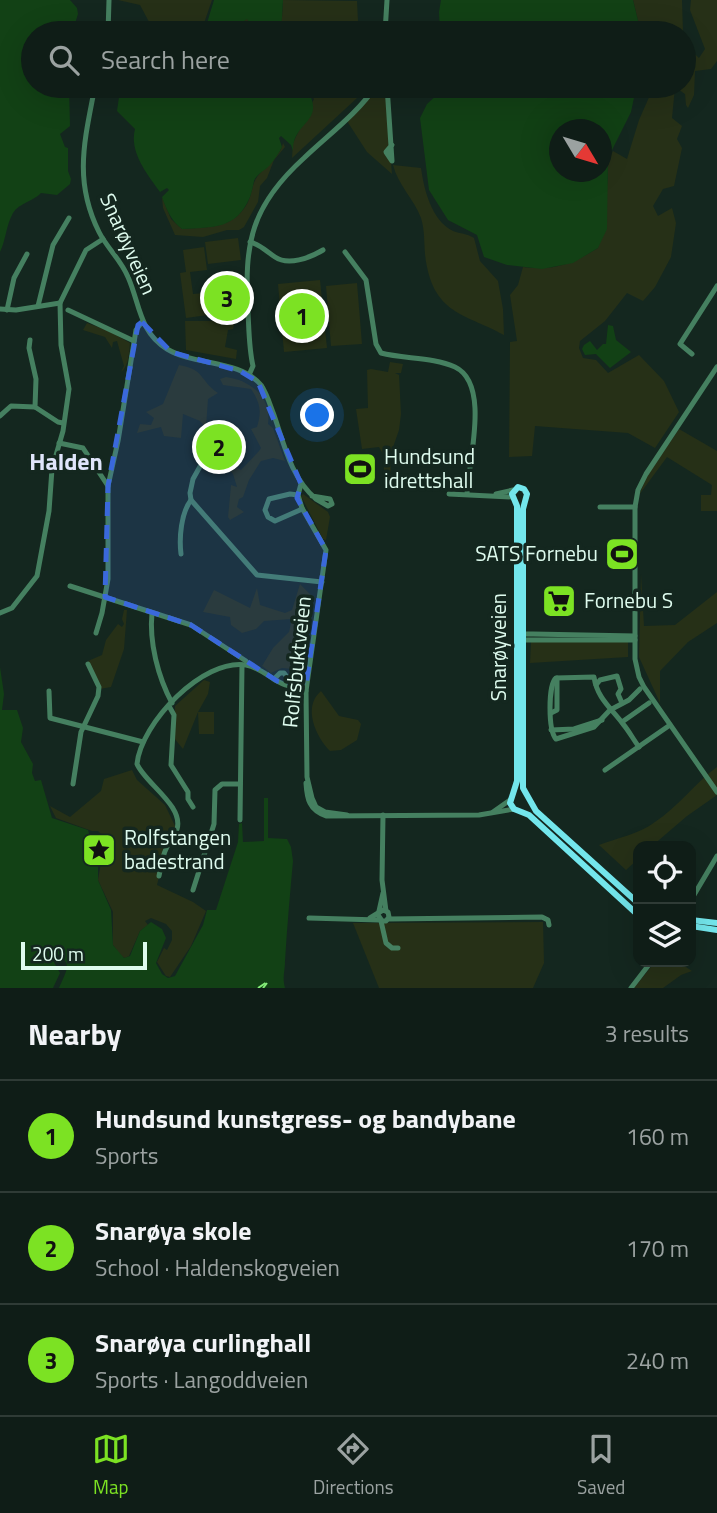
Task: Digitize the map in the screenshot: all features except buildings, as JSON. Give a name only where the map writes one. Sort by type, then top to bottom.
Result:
[{"type":"main road","points":[[519,487],[524,488],[527,494],[524,500],[514,496],[519,487]]},
{"type":"main road","name":"Snarøyveien","points":[[514,496],[524,791]]},
{"type":"main road","name":"Snarøyveien","points":[[514,792],[517,781],[524,500]]},
{"type":"main road","points":[[522,811],[530,803],[530,797],[524,791],[514,792],[510,800],[514,809],[522,811],[633,910]]},
{"type":"main road","points":[[530,803],[633,898]]},
{"type":"main road","points":[[696,921],[717,923]]},
{"type":"main road","points":[[696,927],[717,930]]},
{"type":"street","points":[[108,21],[109,0]]},
{"type":"street","points":[[386,21],[387,0]]},
{"type":"street","name":"Snarøyveien","points":[[93,98],[82,166],[88,202],[103,239],[128,276],[142,321],[155,341],[172,352],[248,374]]},
{"type":"street","points":[[326,502],[315,498],[301,484],[290,462],[268,397],[248,374],[253,369],[246,277],[250,242],[260,211],[275,188],[366,98]]},
{"type":"street","points":[[388,98],[392,145]]},
{"type":"street","points":[[38,306],[53,245],[69,218]]},
{"type":"street","points":[[0,613],[12,608],[37,576],[49,511],[52,469],[64,423],[69,389],[61,345],[60,303],[81,257],[86,250],[103,239]]},
{"type":"street","points":[[250,242],[260,245],[284,261],[292,261],[323,250]]},
{"type":"street","points":[[345,253],[366,280],[376,344],[381,353],[449,365],[463,372],[472,384],[474,450],[469,468],[467,494]]},
{"type":"street","points":[[27,254],[14,278],[4,310],[60,303]]},
{"type":"street","points":[[692,354],[680,344],[717,286]]},
{"type":"street","points":[[68,310],[134,341]]},
{"type":"street","points":[[96,633],[105,597],[108,570],[108,486],[134,341],[137,327],[142,321]]},
{"type":"street","points":[[30,340],[29,348],[36,379],[35,407]]},
{"type":"street","points":[[717,367],[646,474],[638,491],[635,507],[635,638],[639,677],[717,792]]},
{"type":"street","points":[[0,416],[11,405],[35,407],[64,423]]},
{"type":"street","points":[[59,443],[83,449],[108,486]]},
{"type":"street","points":[[207,454],[193,479],[191,500],[257,575],[322,582]]},
{"type":"street","points":[[298,495],[269,499],[265,510],[268,517],[275,521],[302,508],[298,495],[301,484]]},
{"type":"street","points":[[449,494],[514,496]]},
{"type":"street","points":[[181,554],[183,526],[191,500]]},
{"type":"street","points":[[600,507],[635,507]]},
{"type":"street","name":"Rolfsbuktveien","points":[[302,508],[326,550],[306,688],[307,794],[312,808],[326,816],[490,813],[514,809]]},
{"type":"street","points":[[70,586],[199,630],[246,661],[240,820]]},
{"type":"street","points":[[152,613],[153,645],[174,715],[171,765],[188,792],[188,799],[193,807]]},
{"type":"street","points":[[520,638],[635,638]]},
{"type":"street","points":[[73,784],[84,725],[97,701],[99,691],[88,664]]},
{"type":"street","points":[[159,876],[164,854],[178,824],[167,800],[139,768],[137,759],[143,742],[157,719],[170,704],[211,671],[225,666],[245,665],[274,679],[306,688]]},
{"type":"street","points":[[274,679],[280,673],[284,673],[286,677]]},
{"type":"street","points":[[639,747],[610,710],[593,676],[556,678],[557,710],[551,713],[553,738],[559,738],[594,727],[610,710],[629,700],[640,689]]},
{"type":"street","points":[[596,685],[600,680],[617,676],[621,689],[618,694],[622,703]]},
{"type":"street","points":[[48,691],[50,718],[143,742]]},
{"type":"street","points":[[622,722],[649,703]]},
{"type":"street","points":[[605,770],[670,724]]},
{"type":"street","points":[[193,890],[214,824],[215,790],[222,784],[240,784]]},
{"type":"street","points":[[490,813],[510,800]]},
{"type":"street","points":[[383,815],[384,933],[387,945],[398,948]]},
{"type":"street","points":[[696,892],[717,856]]},
{"type":"street","points":[[309,918],[542,917],[548,920],[549,925]]},
{"type":"street","points":[[631,988],[648,967]]},
{"type":"highlighted area","points":[[142,322],[171,352],[240,371],[258,382],[301,484],[297,498],[326,550],[306,685],[277,681],[191,625],[105,597],[108,486],[138,325]]},
{"type":"shaded area","points":[[0,0],[70,0],[77,8],[76,21],[21,21],[21,98],[69,98],[70,126],[60,134],[65,147],[68,148],[70,184],[57,195],[41,193],[16,210],[9,222],[0,252]]},
{"type":"shaded area","points":[[118,0],[212,0],[205,21],[149,21],[140,5]]},
{"type":"shaded area","points":[[214,0],[283,0],[282,21],[208,21]]},
{"type":"shaded area","points":[[239,0],[282,17],[283,0],[357,1],[358,21],[237,21]]},
{"type":"shaded area","points":[[441,0],[633,0],[638,21],[439,21]]},
{"type":"shaded area","points":[[633,0],[682,0],[683,21],[638,21]]},
{"type":"shaded area","points":[[691,0],[717,0],[717,61],[711,69],[696,71],[696,55],[699,58],[705,49],[690,10]]},
{"type":"shaded area","points":[[119,98],[311,98],[313,107],[308,121],[294,141],[293,151],[291,145],[281,136],[279,138],[281,149],[270,165],[255,178],[250,197],[238,216],[222,225],[182,229],[170,215],[162,197],[169,190],[167,188],[160,192],[150,178],[137,154],[135,129],[117,111]]},
{"type":"shaded area","points":[[357,98],[292,158],[293,143],[314,99]]},
{"type":"shaded area","points":[[368,98],[386,98],[392,174],[367,152],[347,121]]},
{"type":"shaded area","points":[[434,98],[634,98],[631,112],[612,150],[612,119],[549,119],[549,182],[608,182],[607,229],[598,248],[573,263],[542,269],[507,265],[484,257],[477,235],[448,220],[429,190],[420,118]]},
{"type":"shaded area","points":[[649,98],[674,98],[672,118],[682,126],[677,139],[682,148],[674,186],[663,189],[653,206],[658,216],[672,208],[676,223],[671,257],[655,287],[643,301],[627,293],[605,321],[580,341],[579,348],[583,358],[596,360],[608,373],[639,355],[664,381],[679,412],[655,448],[628,433],[535,426],[532,456],[509,457],[510,342],[517,341],[510,295],[518,285],[523,267],[562,265],[598,248],[607,182],[612,182],[612,153],[613,151],[627,159]]},
{"type":"shaded area","points":[[685,98],[693,98],[688,108]]},
{"type":"shaded area","points":[[283,143],[285,147],[274,160],[267,178],[260,186],[258,202],[244,227],[203,237],[175,235],[163,208],[162,197],[171,219],[182,229],[211,227],[228,222],[242,211],[255,180],[276,157]]},
{"type":"shaded area","points":[[393,165],[421,168],[427,194],[439,219],[453,231],[474,238],[480,261],[498,281],[504,335],[456,312],[438,295],[427,267],[421,218],[398,179]]},
{"type":"shaded area","points":[[238,238],[241,260],[208,264],[205,242]]},
{"type":"shaded area","points":[[204,247],[207,270],[190,272],[193,294],[205,293],[208,315],[186,318],[180,273],[186,272],[183,250]]},
{"type":"shaded area","points":[[320,280],[327,348],[284,352],[278,284]]},
{"type":"shaded area","points":[[357,283],[362,344],[331,346],[326,286]]},
{"type":"shaded area","points":[[185,321],[235,321],[233,329],[228,330],[225,347],[237,350],[236,359],[186,350]]},
{"type":"shaded area","points":[[87,323],[130,343],[127,363],[121,372],[124,366],[117,341],[113,342],[112,348],[105,337],[83,330]]},
{"type":"shaded area","points":[[608,325],[613,326],[616,340],[631,352],[610,368],[596,354],[585,355],[582,349],[590,341],[597,350],[606,344]]},
{"type":"shaded area","points":[[390,362],[403,364],[401,373],[395,373],[399,375],[401,414],[391,453],[390,486],[385,487],[383,454],[379,447],[362,449],[356,409],[368,408],[367,370],[388,372]]},
{"type":"shaded area","points":[[179,365],[198,372],[218,393],[208,399],[206,428],[200,421],[183,414],[181,438],[164,436],[161,427],[137,433],[140,424],[151,425],[154,418],[146,412],[163,404]]},
{"type":"shaded area","points":[[226,377],[251,386],[263,398],[268,424],[273,428],[285,461],[273,458],[261,461],[249,480],[243,497],[239,499],[237,507],[244,512],[230,520],[231,485],[237,487],[233,474],[224,464],[226,462],[241,470],[259,451],[261,448],[251,429],[257,427],[260,411],[251,389],[223,385],[220,379]]},
{"type":"shaded area","points":[[679,429],[717,451],[717,511],[701,511],[701,495],[711,495],[712,485],[667,457],[639,495],[647,476]]},
{"type":"shaded area","points":[[303,494],[328,512],[330,517],[326,540],[323,539],[301,496]]},
{"type":"shaded area","points":[[641,574],[644,626],[675,625],[717,592],[717,623],[688,642],[660,671],[660,703],[639,657]]},
{"type":"shaded area","points":[[300,584],[313,597],[298,679],[294,680],[292,669],[282,668],[271,673],[262,666],[273,648],[289,632],[292,619],[264,621],[256,629],[242,633],[231,625],[230,617],[203,612],[214,590],[250,608],[257,588],[260,605],[285,613],[292,610]]},
{"type":"shaded area","points":[[124,610],[127,610],[124,649],[111,687],[100,689],[88,661],[102,655],[106,640],[118,624],[122,627]]},
{"type":"shaded area","points":[[531,642],[628,642],[628,657],[530,663]]},
{"type":"shaded area","points":[[0,667],[4,694],[2,710],[17,710],[23,728],[21,742],[33,764],[35,781],[41,780],[52,818],[88,830],[98,864],[98,880],[111,910],[113,945],[124,958],[130,956],[140,931],[151,922],[162,929],[166,938],[156,963],[162,974],[168,978],[175,976],[203,925],[207,910],[216,910],[238,842],[239,824],[242,823],[243,842],[264,841],[264,798],[268,798],[268,838],[287,839],[293,861],[285,988],[59,988],[67,967],[64,959],[53,951],[50,955],[60,973],[53,988],[0,988]]},
{"type":"shaded area","points":[[204,680],[210,682],[208,694],[183,749],[174,738],[175,706]]},
{"type":"shaded area","points":[[321,691],[339,716],[358,720],[361,724],[357,740],[341,750],[330,751],[313,722],[312,705]]},
{"type":"shaded area","points":[[198,712],[214,712],[214,734],[199,734]]},
{"type":"shaded area","points":[[717,767],[717,795],[658,841],[633,841],[633,864],[626,870],[599,845],[649,826]]},
{"type":"shaded area","points":[[132,770],[137,780],[165,805],[176,828],[165,852],[157,885],[206,911],[191,946],[170,977],[166,976],[157,962],[164,948],[167,950],[172,940],[172,931],[166,924],[151,918],[145,921],[148,925],[140,931],[129,956],[125,958],[113,945],[113,912],[98,880],[105,838],[98,831],[56,818],[50,806],[70,817],[101,791],[104,779]]},
{"type":"shaded area","points":[[543,922],[544,963],[533,988],[379,988],[353,923]]},
{"type":"shaded area","points":[[651,967],[686,967],[692,971],[681,975],[663,988],[634,988]]},
{"type":"ferry route","points":[[258,988],[270,980]]},
{"type":"ferry route","points":[[263,988],[267,983]]},
{"type":"place","name":"Snarøya curlinghall","points":[[227,298]]},
{"type":"place","name":"Hundsund kunstgress- og bandybane","points":[[302,316]]},
{"type":"place","name":"Snarøya skole","points":[[219,447]]},
{"type":"place","name":"Hundsund idrettshall","points":[[360,469]]},
{"type":"place","name":"SATS Fornebu","points":[[622,554]]},
{"type":"place","name":"Fornebu S","points":[[559,601]]},
{"type":"place","name":"Rolfstangen badestrand","points":[[99,850]]},
{"type":"district","name":"Halden","points":[[66,462]]}]
